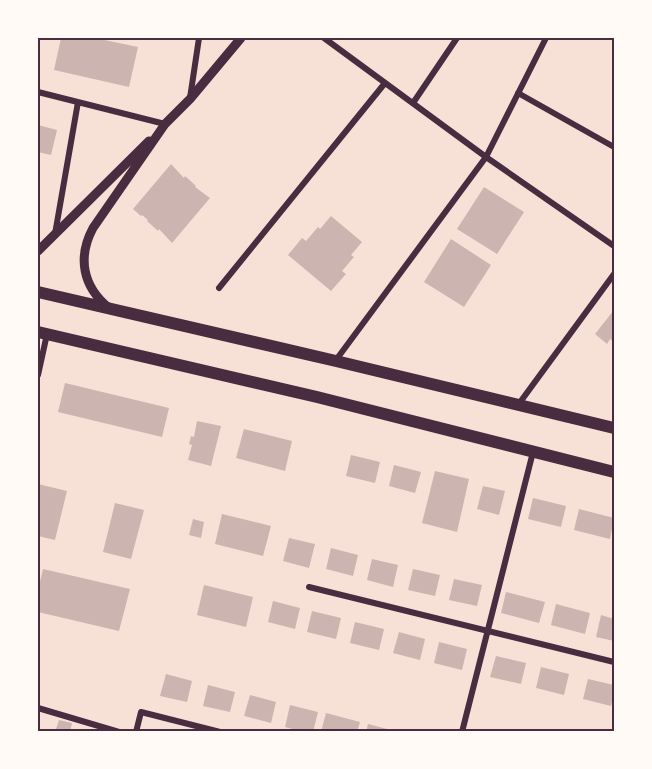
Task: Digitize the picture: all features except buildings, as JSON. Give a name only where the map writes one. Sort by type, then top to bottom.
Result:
[{"type":"main road","points":[[38,292],[615,428]]},
{"type":"main road","points":[[42,333],[318,398],[615,472]]},
{"type":"street","points":[[190,99],[199,38]]},
{"type":"street","points":[[38,251],[190,99],[241,38]]},
{"type":"street","points":[[324,38],[486,157],[615,246]]},
{"type":"street","points":[[412,103],[457,38]]},
{"type":"street","points":[[336,361],[486,157],[546,38]]},
{"type":"street","points":[[219,288],[385,83]]},
{"type":"street","points":[[38,92],[165,124]]},
{"type":"street","points":[[518,93],[615,147]]},
{"type":"street","points":[[54,235],[78,102]]},
{"type":"street","points":[[111,309],[95,294],[86,274],[84,262],[86,245],[93,228],[165,124]]},
{"type":"street","points":[[518,405],[615,273]]},
{"type":"street","points":[[38,375],[42,333]]},
{"type":"street","points":[[462,732],[533,452]]},
{"type":"street","points":[[309,587],[615,662]]},
{"type":"street","points":[[38,708],[119,732]]},
{"type":"street","points":[[136,732],[141,712],[220,732]]}]
